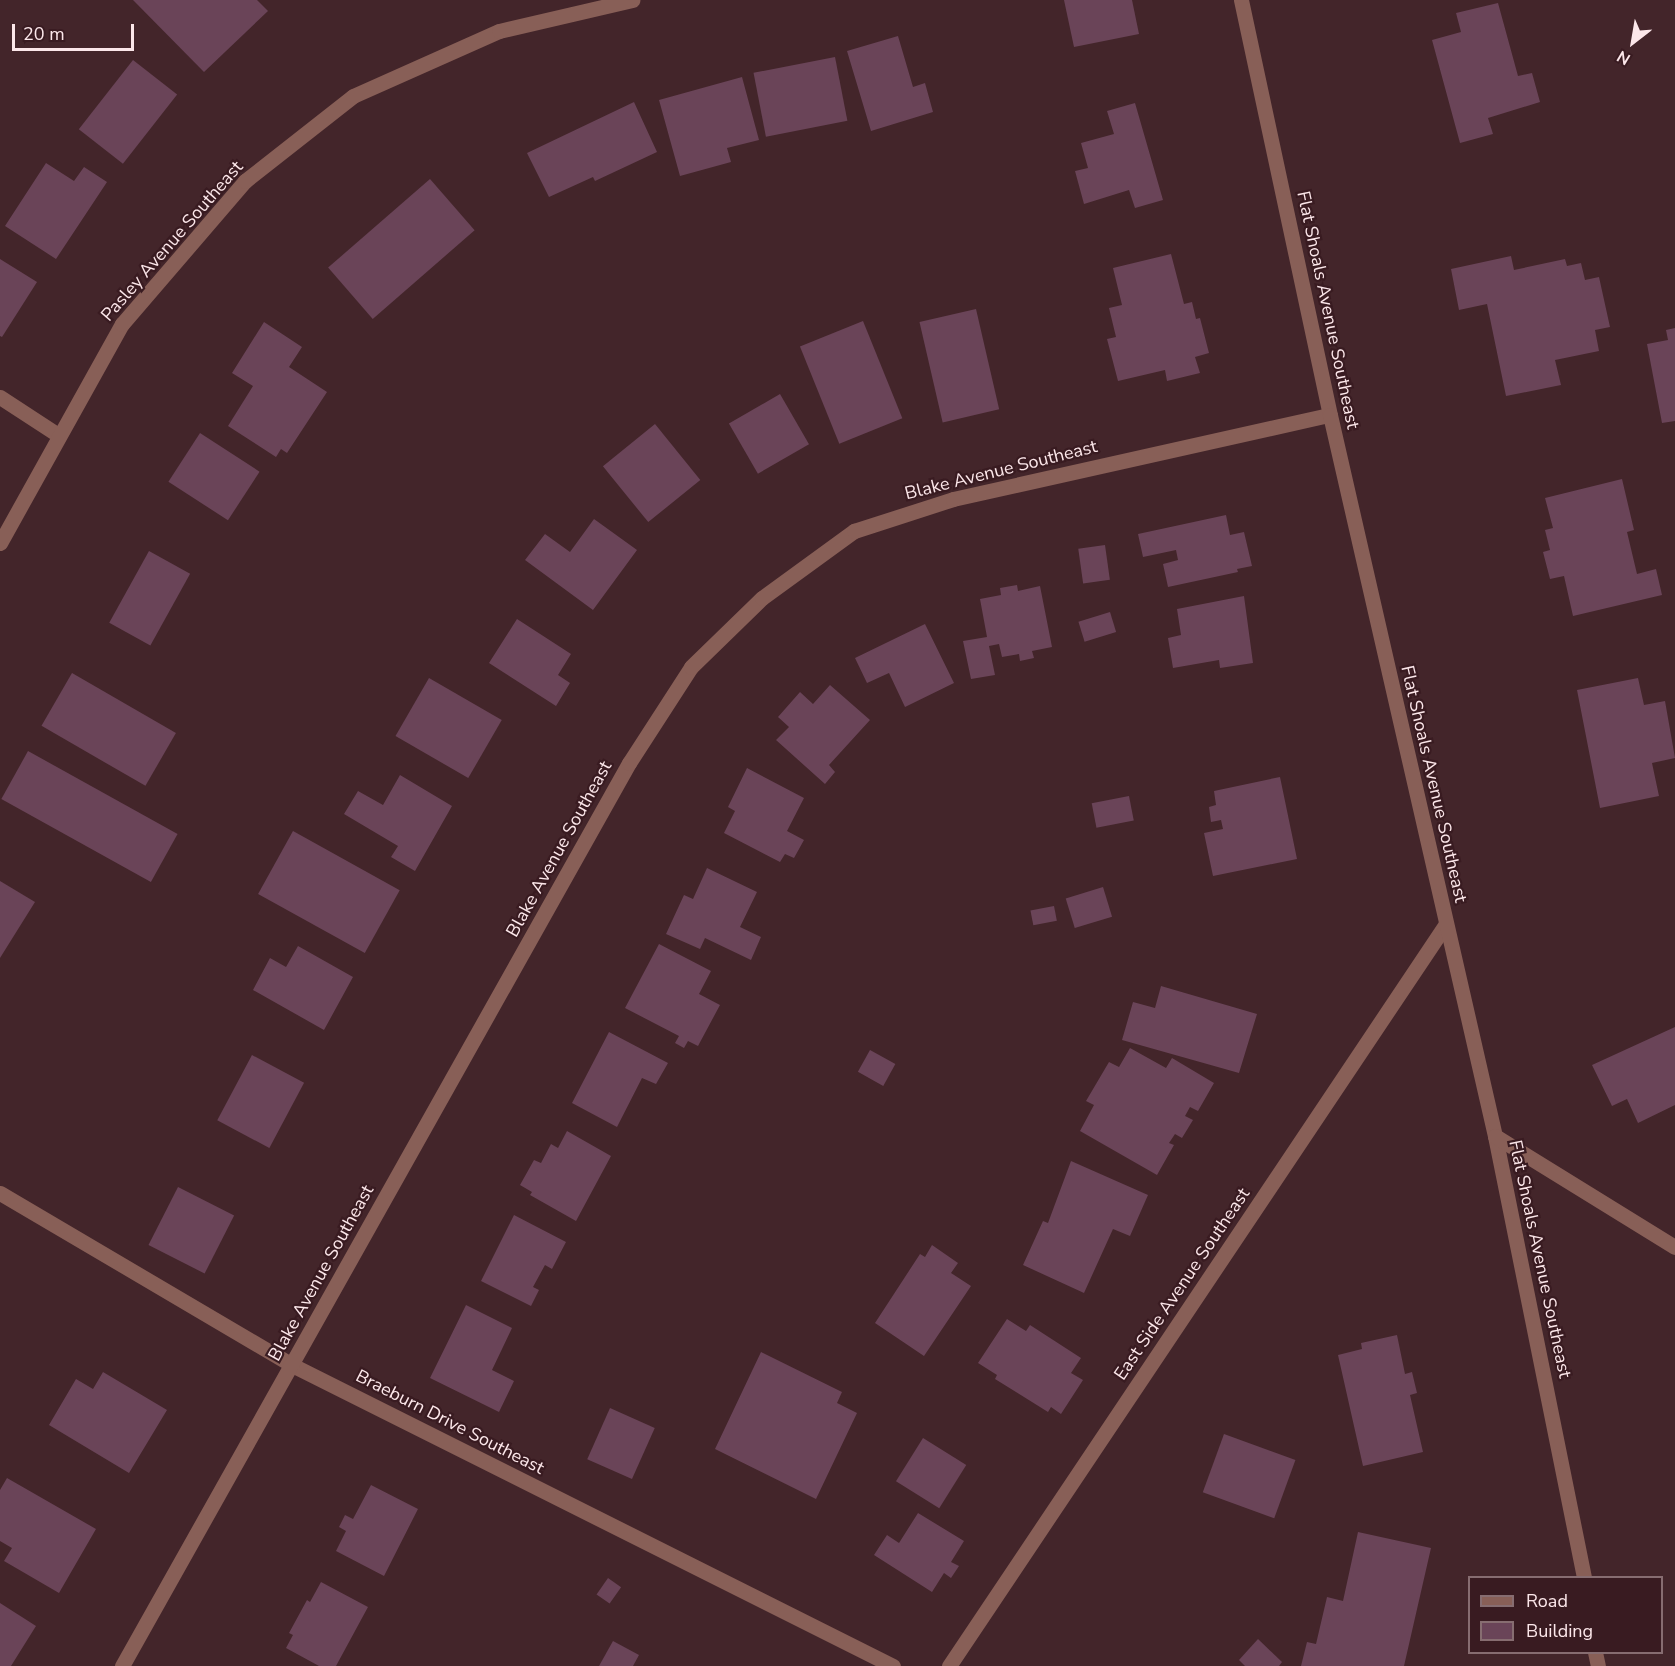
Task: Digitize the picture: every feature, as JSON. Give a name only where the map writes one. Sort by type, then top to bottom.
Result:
[{"type":"street","name":"Pasley Avenue Southeast","points":[[0,543],[58,435],[122,324],[245,181],[353,96],[499,31],[632,0]]},
{"type":"street","name":"Flat Shoals Avenue Southeast","points":[[1240,0],[1330,414],[1495,1136],[1584,1576]]},
{"type":"street","points":[[0,397],[58,435]]},
{"type":"street","name":"Blake Avenue Southeast","points":[[122,1666],[629,763],[691,667],[762,598],[854,531],[953,499],[1330,414]]},
{"type":"street","name":"East Side Avenue Southeast","points":[[949,1666],[1446,924]]},
{"type":"street","points":[[1495,1136],[1675,1247]]},
{"type":"street","name":"Braeburn Drive Southeast","points":[[0,1193],[292,1365],[893,1666]]},
{"type":"building","points":[[133,0],[257,0],[268,11],[204,72]]},
{"type":"building","points":[[1064,0],[1132,0],[1139,34],[1074,47]]},
{"type":"building","points":[[1498,3],[1518,76],[1532,73],[1540,102],[1488,118],[1493,134],[1460,143],[1432,40],[1461,32],[1456,13]]},
{"type":"building","points":[[898,36],[913,87],[925,83],[933,112],[871,131],[847,51]]},
{"type":"building","points":[[835,57],[847,121],[766,137],[754,73]]},
{"type":"building","points":[[133,60],[177,94],[123,164],[79,129]]},
{"type":"building","points":[[742,77],[759,140],[727,148],[731,162],[680,176],[659,100]]},
{"type":"building","points":[[634,102],[657,152],[595,181],[593,177],[549,197],[527,153]]},
{"type":"building","points":[[1135,103],[1163,200],[1135,208],[1129,190],[1084,204],[1075,171],[1088,168],[1081,143],[1114,134],[1107,111]]},
{"type":"building","points":[[46,163],[74,181],[84,167],[107,182],[56,259],[5,226]]},
{"type":"building","points":[[430,179],[475,230],[373,319],[328,268]]},
{"type":"building","points":[[1171,254],[1184,304],[1192,302],[1196,319],[1200,318],[1209,353],[1195,357],[1200,373],[1167,381],[1165,370],[1118,381],[1107,339],[1116,337],[1109,308],[1122,305],[1113,268]]},
{"type":"building","points":[[1511,256],[1514,270],[1565,259],[1567,266],[1581,263],[1585,280],[1599,277],[1610,327],[1595,330],[1599,351],[1555,360],[1561,385],[1506,396],[1487,304],[1459,310],[1451,269]]},
{"type":"building","points":[[0,259],[37,282],[2,337],[0,336]]},
{"type":"building","points":[[976,309],[999,409],[943,422],[919,322]]},
{"type":"building","points":[[863,321],[902,418],[839,444],[800,346]]},
{"type":"building","points":[[264,322],[302,347],[289,367],[327,392],[287,453],[281,449],[276,457],[228,426],[253,386],[232,373]]},
{"type":"building","points":[[1675,328],[1675,421],[1662,423],[1647,344],[1668,340],[1666,330]]},
{"type":"building","points":[[780,394],[809,444],[758,474],[729,424]]},
{"type":"building","points":[[655,424],[700,480],[648,522],[603,466]]},
{"type":"building","points":[[200,433],[260,472],[228,520],[168,482]]},
{"type":"building","points":[[1622,479],[1634,530],[1627,532],[1637,574],[1656,569],[1662,595],[1573,616],[1564,576],[1550,579],[1543,552],[1550,550],[1545,530],[1553,528],[1545,498]]},
{"type":"building","points":[[1226,515],[1230,535],[1244,532],[1252,566],[1237,569],[1238,572],[1168,587],[1163,564],[1178,560],[1176,550],[1143,557],[1138,534]]},
{"type":"building","points":[[594,519],[637,550],[593,610],[525,560],[545,534],[570,552]]},
{"type":"building","points":[[1105,545],[1110,580],[1083,583],[1078,549]]},
{"type":"building","points":[[149,551],[190,574],[150,646],[109,623]]},
{"type":"building","points":[[1017,585],[1018,591],[1040,586],[1052,647],[1032,651],[1034,658],[1020,661],[1019,654],[1002,657],[999,644],[989,646],[995,675],[971,679],[963,641],[987,637],[980,599],[1001,595],[1000,588]]},
{"type":"building","points":[[1244,596],[1253,663],[1220,668],[1219,660],[1173,668],[1168,638],[1181,635],[1177,609]]},
{"type":"building","points":[[1110,612],[1116,632],[1085,642],[1078,622]]},
{"type":"building","points":[[517,619],[571,654],[558,675],[570,683],[556,706],[489,663]]},
{"type":"building","points":[[925,624],[954,683],[905,707],[889,673],[867,683],[855,658]]},
{"type":"building","points":[[72,673],[176,733],[145,786],[42,726]]},
{"type":"building","points":[[429,678],[502,720],[468,778],[396,736]]},
{"type":"building","points":[[1638,678],[1644,705],[1665,701],[1675,758],[1652,763],[1659,796],[1600,808],[1577,690]]},
{"type":"building","points":[[830,685],[870,720],[829,765],[835,772],[825,784],[776,740],[789,727],[778,717],[800,692],[813,704]]},
{"type":"building","points":[[28,751],[178,834],[151,882],[1,799]]},
{"type":"building","points":[[747,768],[804,798],[787,831],[804,840],[794,858],[785,854],[780,862],[724,833],[735,811],[728,807]]},
{"type":"building","points":[[400,775],[452,806],[415,871],[391,857],[398,846],[344,814],[358,791],[383,805]]},
{"type":"building","points":[[1280,777],[1297,859],[1213,876],[1204,833],[1223,829],[1221,820],[1211,822],[1209,807],[1216,805],[1214,791]]},
{"type":"building","points":[[1129,796],[1134,821],[1096,828],[1092,803]]},
{"type":"building","points":[[293,831],[400,890],[365,953],[258,894]]},
{"type":"building","points":[[707,868],[757,892],[740,927],[761,937],[751,960],[705,938],[700,949],[666,934],[684,895],[693,899]]},
{"type":"building","points":[[0,881],[35,902],[0,958]]},
{"type":"building","points":[[1103,887],[1112,917],[1075,928],[1066,898]]},
{"type":"building","points":[[1054,906],[1057,921],[1033,925],[1030,911]]},
{"type":"building","points":[[659,944],[711,971],[699,994],[720,1005],[698,1046],[688,1041],[684,1048],[675,1043],[679,1036],[625,1008]]},
{"type":"building","points":[[298,946],[353,977],[324,1030],[253,990],[270,958],[286,967]]},
{"type":"building","points":[[1161,986],[1257,1014],[1239,1073],[1122,1040],[1133,1002],[1155,1008]]},
{"type":"building","points":[[1675,1027],[1675,1105],[1638,1123],[1627,1099],[1612,1106],[1592,1065]]},
{"type":"building","points":[[609,1032],[668,1063],[656,1084],[642,1078],[617,1127],[572,1103]]},
{"type":"building","points":[[1130,1048],[1166,1068],[1172,1058],[1214,1083],[1198,1111],[1190,1107],[1185,1116],[1193,1120],[1182,1138],[1175,1134],[1169,1143],[1174,1145],[1157,1175],[1080,1131],[1094,1105],[1086,1101],[1109,1062],[1119,1067]]},
{"type":"building","points":[[870,1050],[895,1064],[883,1086],[858,1072]]},
{"type":"building","points":[[252,1055],[304,1083],[269,1148],[217,1120]]},
{"type":"building","points":[[567,1131],[611,1156],[576,1221],[530,1195],[532,1192],[520,1185],[534,1160],[541,1163],[551,1144],[558,1148]]},
{"type":"building","points":[[1071,1161],[1148,1195],[1130,1236],[1113,1229],[1084,1293],[1023,1265],[1043,1221],[1048,1223]]},
{"type":"building","points":[[178,1187],[234,1216],[205,1274],[148,1245]]},
{"type":"building","points":[[514,1215],[566,1242],[552,1269],[545,1265],[533,1287],[539,1290],[531,1306],[481,1281]]},
{"type":"building","points":[[932,1245],[958,1263],[951,1273],[971,1286],[924,1356],[875,1323],[920,1254],[925,1257]]},
{"type":"building","points":[[466,1305],[512,1328],[492,1370],[514,1381],[499,1412],[430,1378]]},
{"type":"building","points":[[1007,1319],[1026,1331],[1030,1325],[1081,1358],[1071,1373],[1083,1380],[1061,1414],[1051,1407],[1048,1412],[995,1379],[997,1375],[978,1363]]},
{"type":"building","points":[[1397,1335],[1405,1374],[1412,1372],[1417,1393],[1410,1395],[1423,1452],[1363,1466],[1338,1355],[1362,1349],[1361,1343]]},
{"type":"building","points":[[761,1352],[842,1392],[837,1403],[857,1413],[816,1499],[715,1449]]},
{"type":"building","points":[[103,1372],[167,1410],[129,1473],[49,1425],[76,1379],[93,1389]]},
{"type":"building","points":[[610,1408],[655,1428],[632,1479],[587,1459]]},
{"type":"building","points":[[1224,1434],[1295,1460],[1274,1518],[1203,1492]]},
{"type":"building","points":[[923,1438],[966,1465],[939,1508],[896,1481]]},
{"type":"building","points":[[7,1478],[96,1529],[59,1593],[4,1561],[12,1548],[0,1541],[0,1490]]},
{"type":"building","points":[[371,1485],[418,1509],[384,1576],[336,1551],[346,1531],[339,1527],[345,1515],[353,1519]]},
{"type":"building","points":[[918,1513],[964,1541],[951,1562],[959,1566],[951,1578],[944,1573],[932,1592],[874,1555],[887,1535],[899,1543]]},
{"type":"building","points":[[1358,1532],[1431,1548],[1404,1666],[1301,1666],[1307,1642],[1316,1644],[1327,1597],[1343,1601]]},
{"type":"building","points":[[608,1578],[621,1587],[610,1604],[597,1594]]},
{"type":"building","points":[[321,1582],[368,1607],[336,1666],[319,1666],[286,1648],[293,1635],[289,1633],[307,1600],[310,1602]]},
{"type":"building","points":[[0,1603],[36,1626],[11,1666],[0,1666]]},
{"type":"building","points":[[1258,1639],[1282,1662],[1279,1666],[1245,1666],[1239,1660]]},
{"type":"building","points":[[613,1641],[639,1655],[633,1666],[599,1666]]}]
